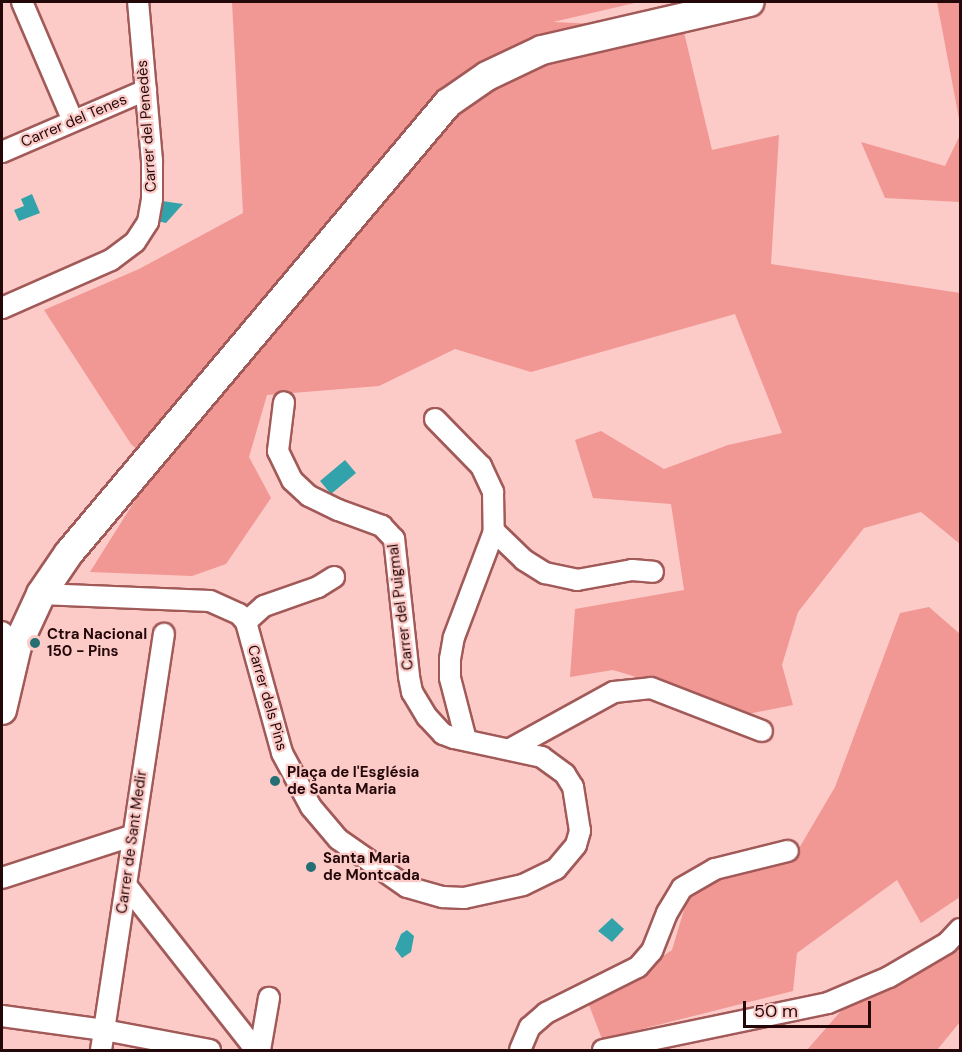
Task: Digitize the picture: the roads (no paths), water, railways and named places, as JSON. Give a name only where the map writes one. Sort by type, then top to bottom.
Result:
[{"type":"main road","points":[[2,710],[9,639],[69,553],[448,103],[487,75],[542,50],[750,2]]},
{"type":"street","points":[[22,2],[74,121]]},
{"type":"street","name":"Carrer del Penedès","points":[[2,308],[111,260],[135,242],[148,222],[152,199],[138,2]]},
{"type":"street","name":"Carrer del Tenes","points":[[2,152],[146,90]]},
{"type":"street","name":"Carrer del Puigmal","points":[[284,402],[278,451],[292,480],[309,496],[390,531],[398,554],[412,692],[427,717],[443,734],[466,740]]},
{"type":"street","points":[[435,419],[489,479],[495,507],[494,531],[454,637],[450,659],[450,678],[466,740]]},
{"type":"street","points":[[494,531],[524,560],[561,578],[578,580],[632,570],[653,572]]},
{"type":"street","points":[[41,594],[210,601],[232,609],[246,622],[264,606],[318,587],[334,577]]},
{"type":"street","name":"Carrer dels Pins","points":[[246,622],[282,753],[311,807],[338,839],[407,887],[443,897],[464,898],[523,885],[556,868],[568,857],[580,831],[573,787],[554,765],[512,748],[466,740]]},
{"type":"street","name":"Carrer de Sant Medir","points":[[101,1050],[126,885],[131,836],[164,634]]},
{"type":"street","points":[[512,748],[614,692],[651,688],[762,731]]},
{"type":"street","points":[[2,878],[131,836]]},
{"type":"street","points":[[520,1050],[530,1027],[546,1013],[638,967],[652,951],[667,913],[682,888],[716,869],[788,851]]},
{"type":"street","points":[[126,885],[258,1050]]},
{"type":"street","points":[[603,1050],[828,1003],[889,977],[947,944],[960,929]]},
{"type":"street","points":[[258,1050],[268,998]]},
{"type":"street","points":[[2,1016],[104,1030],[210,1050]]},
{"type":"water","points":[[32,194],[40,213],[19,221],[14,210],[24,206],[21,199]]},
{"type":"water","points":[[162,201],[183,204],[166,223],[157,221]]},
{"type":"water","points":[[345,460],[356,473],[331,494],[320,481]]},
{"type":"water","points":[[612,918],[624,929],[612,942],[598,931]]},
{"type":"water","points":[[407,930],[414,936],[411,952],[402,958],[395,949],[401,934]]},
{"type":"place","name":"Ctra Nacional 150 - Pins","points":[[35,643]]},
{"type":"place","name":"Plaça de l'Església de Santa Maria","points":[[275,781]]},
{"type":"place","name":"Santa Maria de Montcada","points":[[311,867]]}]
